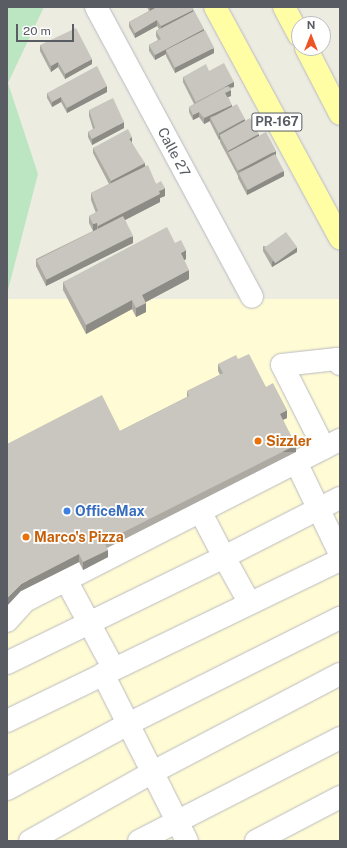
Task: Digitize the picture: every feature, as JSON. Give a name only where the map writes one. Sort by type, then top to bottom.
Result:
[{"type":"main road","name":"PR-167","points":[[215,7],[340,238]]},
{"type":"main road","points":[[284,7],[291,20]]},
{"type":"main road","points":[[310,56],[340,114]]},
{"type":"street","name":"Calle 27","points":[[96,7],[252,298]]},
{"type":"street","points":[[7,621],[25,601],[332,444],[282,365],[337,359],[340,364]]},
{"type":"street","points":[[296,462],[340,554]]},
{"type":"street","points":[[7,664],[319,510],[340,498]]},
{"type":"street","points":[[200,511],[249,602]]},
{"type":"street","points":[[7,721],[249,602],[340,560]]},
{"type":"street","points":[[66,580],[89,624],[128,724],[187,841]]},
{"type":"street","points":[[7,789],[128,724],[340,618]]},
{"type":"street","points":[[30,841],[153,772],[340,674]]},
{"type":"street","points":[[139,841],[340,738]]},
{"type":"street","points":[[256,841],[340,797]]},
{"type":"shaded area","points":[[7,299],[339,299],[339,841],[7,841]]},
{"type":"green space","points":[[7,7],[44,7],[8,83],[38,174],[7,294]]},
{"type":"building","points":[[157,7],[192,7],[193,10],[161,26],[157,20],[135,33],[129,22]]},
{"type":"building","points":[[194,11],[204,29],[155,55],[149,45],[161,39],[156,31]]},
{"type":"building","points":[[76,28],[92,59],[65,74],[58,62],[51,66],[40,45]]},
{"type":"building","points":[[205,30],[214,48],[175,68],[166,50]]},
{"type":"building","points":[[224,63],[234,82],[196,102],[183,77],[206,64],[209,71]]},
{"type":"building","points":[[97,66],[107,86],[67,108],[61,97],[52,102],[47,93]]},
{"type":"building","points":[[228,86],[231,90],[225,93],[232,105],[204,118],[199,112],[193,115],[189,107]]},
{"type":"building","points":[[113,98],[124,122],[92,139],[88,132],[95,128],[89,110]]},
{"type":"building","points":[[237,104],[245,119],[218,133],[211,118]]},
{"type":"building","points":[[250,118],[259,134],[228,151],[219,135]]},
{"type":"building","points":[[128,129],[132,137],[129,139],[145,163],[111,181],[93,148]]},
{"type":"building","points":[[266,132],[276,151],[238,171],[228,152]]},
{"type":"building","points":[[275,154],[284,171],[248,190],[239,173]]},
{"type":"building","points":[[148,165],[156,184],[161,181],[165,188],[159,191],[160,194],[98,226],[97,223],[93,224],[89,216],[98,211],[91,193]]},
{"type":"building","points":[[123,216],[133,236],[47,280],[37,260]]},
{"type":"building","points":[[167,227],[175,243],[181,240],[186,250],[181,253],[189,270],[142,295],[146,303],[136,308],[132,300],[86,325],[63,282]]},
{"type":"building","points":[[286,232],[297,247],[275,263],[264,248]]},
{"type":"building","points":[[249,354],[266,387],[273,383],[287,410],[280,414],[296,445],[104,542],[108,550],[83,562],[79,554],[21,584],[7,598],[7,444],[102,395],[120,431],[189,396],[187,391],[223,373],[218,364],[236,355],[238,359]]},
{"type":"place","name":"Sizzler","points":[[258,441]]},
{"type":"place","name":"OfficeMax","points":[[67,511]]},
{"type":"place","name":"Marco's Pizza","points":[[26,537]]}]
